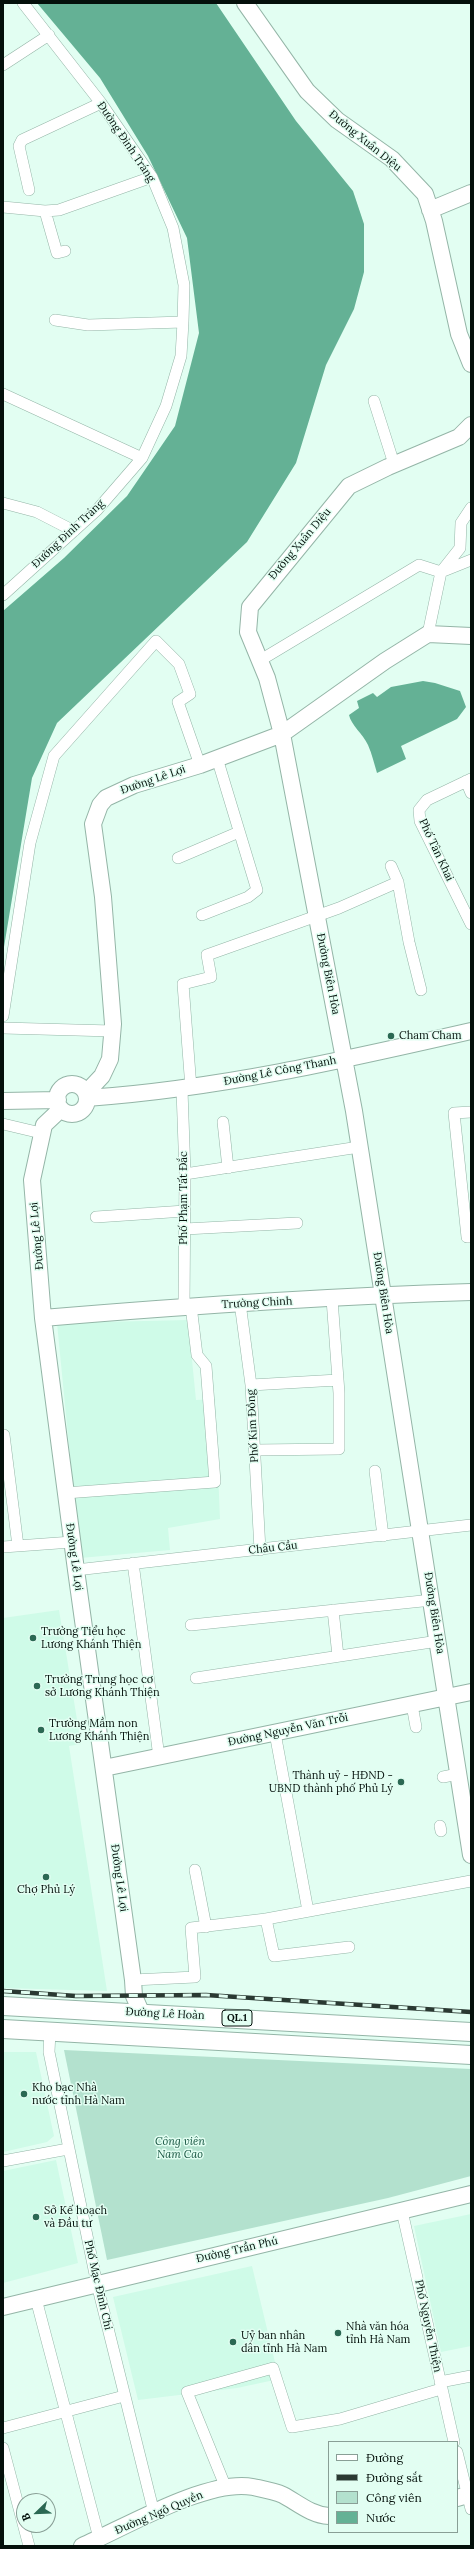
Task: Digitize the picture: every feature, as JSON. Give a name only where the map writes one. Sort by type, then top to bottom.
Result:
[{"type":"main road","name":"Đường Lê Hoàn","points":[[3,2006],[141,2012],[471,2032]]},
{"type":"main road","points":[[140,2035],[141,2012]]},
{"type":"main road","name":"Đường Lê Hoàn","points":[[3,2029],[140,2035],[471,2056]]},
{"type":"street","name":"Đường Đinh Tráng","points":[[3,595],[98,510],[142,458],[166,406],[182,356],[184,285],[173,228],[152,178],[101,103],[23,3]]},
{"type":"street","name":"Đường Xuân Diệu","points":[[245,3],[307,91],[337,120],[392,159],[425,194],[459,334],[471,364]]},
{"type":"street","points":[[3,65],[49,35]]},
{"type":"street","points":[[29,190],[19,146],[22,140],[101,103]]},
{"type":"street","points":[[3,207],[45,212],[59,210],[152,178]]},
{"type":"street","points":[[430,210],[471,193]]},
{"type":"street","points":[[45,212],[57,253],[65,251]]},
{"type":"street","points":[[55,320],[88,325],[183,322]]},
{"type":"street","points":[[3,394],[142,458]]},
{"type":"street","points":[[374,401],[394,464]]},
{"type":"street","name":"Đường Xuân Diệu","points":[[282,734],[260,661],[248,632],[250,606],[349,486],[394,464],[459,436],[471,425]]},
{"type":"street","points":[[3,503],[37,512],[74,531]]},
{"type":"street","points":[[471,508],[461,523],[460,548],[441,572],[428,634],[471,636]]},
{"type":"street","points":[[260,661],[419,565],[441,572],[471,560]]},
{"type":"street","name":"Đường Lê Lợi","points":[[86,1095],[102,1076],[110,1059],[112,1031],[103,897],[93,824],[96,813],[106,798],[119,791],[200,764],[282,734],[385,661],[428,634]]},
{"type":"street","points":[[3,1016],[30,843],[54,756],[156,641],[179,664],[190,694],[178,702],[200,764]]},
{"type":"street","name":"Đường Biên Hòa","points":[[282,734],[344,1059],[384,1294],[422,1532],[446,1697],[451,1776],[470,1847]]},
{"type":"street","points":[[202,915],[248,897],[257,890],[217,758]]},
{"type":"street","points":[[468,780],[471,794]]},
{"type":"street","name":"Phố Tân Khai","points":[[468,780],[427,800],[419,810],[420,821],[467,908],[471,924]]},
{"type":"street","points":[[178,858],[239,832]]},
{"type":"street","points":[[390,866],[398,882],[409,942],[421,990]]},
{"type":"street","points":[[316,915],[339,908],[398,882]]},
{"type":"street","name":"Phố Phạm Tất Đắc","points":[[65,1493],[215,1482],[206,1366],[197,1356],[188,1306],[185,1229],[186,1089],[183,984],[211,977],[207,955],[316,915]]},
{"type":"street","points":[[3,1028],[112,1031]]},
{"type":"street","name":"Đường Lê Công Thanh","points":[[86,1095],[186,1089],[344,1059],[471,1031]]},
{"type":"street","points":[[11,1101],[60,1104],[69,1113],[78,1113],[85,1106],[86,1095],[78,1086],[68,1085],[60,1090],[60,1104]]},
{"type":"street","name":"Đường Lê Lợi","points":[[60,1104],[41,1133],[32,1180],[43,1318],[65,1493],[104,1768],[134,1996],[141,2012]]},
{"type":"street","points":[[469,1237],[454,1113],[471,1112]]},
{"type":"street","points":[[223,1122],[228,1168]]},
{"type":"street","points":[[3,1124],[41,1133]]},
{"type":"street","points":[[185,1174],[359,1148]]},
{"type":"street","points":[[96,1217],[185,1211]]},
{"type":"street","points":[[185,1229],[297,1222]]},
{"type":"street","name":"Trường Chinh","points":[[43,1318],[188,1306],[332,1299],[384,1294],[471,1292]]},
{"type":"street","points":[[255,1450],[339,1449],[338,1380],[332,1299]]},
{"type":"street","name":"Phố Kim Đồng","points":[[240,1303],[251,1385],[260,1550]]},
{"type":"street","points":[[251,1385],[338,1380]]},
{"type":"street","points":[[4,1435],[18,1546]]},
{"type":"street","points":[[375,1471],[383,1536]]},
{"type":"street","name":"Châu Cầu","points":[[76,1570],[422,1532],[471,1525]]},
{"type":"street","points":[[3,1547],[72,1542]]},
{"type":"street","points":[[133,1564],[159,1757]]},
{"type":"street","points":[[191,1625],[432,1600]]},
{"type":"street","points":[[333,1610],[338,1656]]},
{"type":"street","points":[[196,1678],[438,1641]]},
{"type":"street","name":"Đường Nguyễn Văn Trỗi","points":[[104,1768],[471,1692]]},
{"type":"street","points":[[412,1705],[416,1727]]},
{"type":"street","points":[[275,1733],[308,1911]]},
{"type":"street","points":[[195,1870],[206,1927]]},
{"type":"street","points":[[133,1980],[195,1977],[191,1928],[266,1919],[471,1881]]},
{"type":"street","points":[[266,1919],[274,1956],[349,1947]]},
{"type":"street","name":"Phố Mạc Đĩnh Chi","points":[[50,2031],[49,2052],[97,2284],[154,2513]]},
{"type":"street","points":[[3,2161],[68,2149]]},
{"type":"street","name":"Đường Trần Phú","points":[[3,2307],[471,2194]]},
{"type":"street","name":"Phố Nguyễn Thiện","points":[[402,2211],[454,2441]]},
{"type":"street","points":[[36,2299],[99,2538]]},
{"type":"street","points":[[226,2488],[187,2392],[273,2368],[292,2427],[340,2419],[471,2376]]},
{"type":"street","points":[[3,2428],[124,2396]]},
{"type":"street","points":[[3,2448],[29,2546]]},
{"type":"street","points":[[458,2457],[467,2499]]},
{"type":"street","name":"Đường Ngô Quyền","points":[[82,2546],[198,2494],[226,2488],[251,2487],[282,2494],[319,2516],[328,2516]]},
{"type":"shaded area","points":[[188,1320],[196,1400],[215,1399],[220,1519],[168,1528],[170,1550],[80,1558],[57,1323]]},
{"type":"shaded area","name":"Chợ Phủ Lý","points":[[59,1610],[81,1744],[69,1746],[107,1991],[3,1988],[3,1618]]},
{"type":"shaded area","name":"Kho bạc Nhà nước tỉnh Hà Nam","points":[[3,2052],[36,2052],[54,2136],[47,2142],[3,2152]]},
{"type":"shaded area","name":"Sở Kế hoạch và Đầu tư","points":[[56,2160],[78,2263],[3,2283],[3,2171]]},
{"type":"shaded area","points":[[471,2214],[471,2346],[441,2352],[414,2226]]},
{"type":"shaded area","points":[[252,2266],[279,2379],[237,2388],[138,2400],[113,2297]]},
{"type":"green space","name":"Công viên Nam Cao","points":[[64,2050],[471,2069],[471,2176],[388,2198],[107,2260]]},
{"type":"water","points":[[37,3],[216,3],[296,121],[353,191],[364,224],[364,272],[354,309],[326,365],[296,463],[247,542],[57,723],[32,778],[3,953],[3,611],[64,558],[127,496],[175,426],[199,333],[187,238],[148,156],[100,78]]},
{"type":"water","points":[[423,681],[435,683],[460,691],[466,707],[457,719],[401,746],[406,759],[377,773],[368,745],[350,719],[349,715],[359,708],[357,701],[373,693],[377,697],[391,687]]},
{"type":"railway","points":[[3,1991],[76,1996],[206,1995],[471,2012]]},
{"type":"place","name":"Cham Cham","points":[[391,1036]]},
{"type":"place","name":"Trường Tiểu học Lương Khánh Thiện","points":[[33,1638]]},
{"type":"place","name":"Trường Trung học cơ sở Lương Khánh Thiện","points":[[37,1686]]},
{"type":"place","name":"Trường Mầm non Lương Khánh Thiện","points":[[41,1730]]},
{"type":"place","name":"Thành uỷ - HĐND - UBND thành phố Phủ Lý","points":[[401,1782]]},
{"type":"place","name":"Chợ Phủ Lý","points":[[46,1877]]},
{"type":"place","name":"Kho bạc Nhà nước tỉnh Hà Nam","points":[[24,2094]]},
{"type":"place","name":"Sở Kế hoạch và Đầu tư","points":[[36,2217]]},
{"type":"place","name":"Nhà văn hóa tỉnh Hà Nam","points":[[338,2333]]},
{"type":"place","name":"Uỷ ban nhân dân tỉnh Hà Nam","points":[[233,2342]]}]
